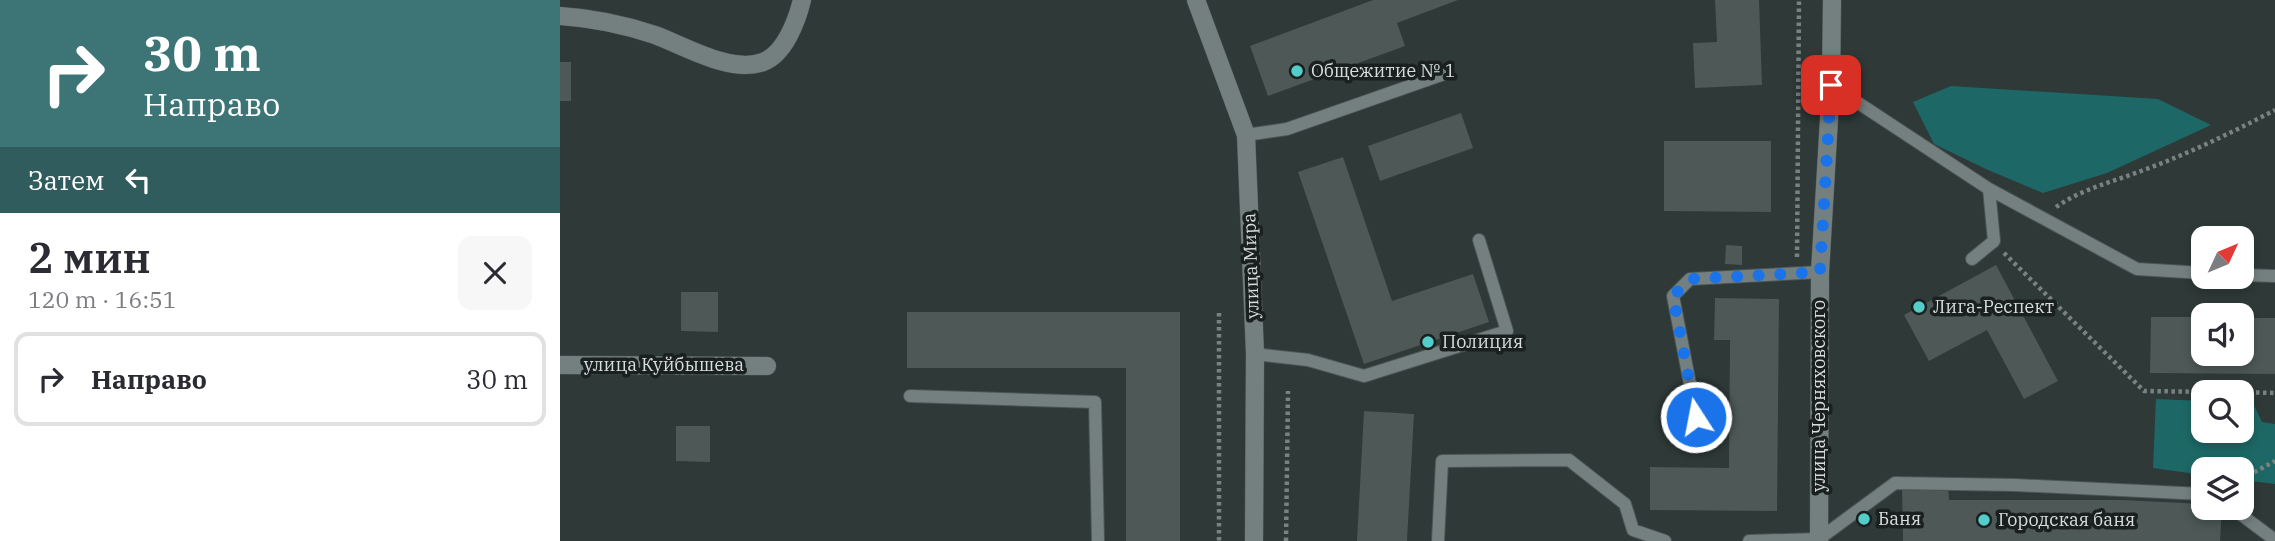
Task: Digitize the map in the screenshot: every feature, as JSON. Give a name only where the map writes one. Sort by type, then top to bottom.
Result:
[{"type":"street","points":[[560,16],[581,18],[654,35],[737,65],[753,64],[764,62],[776,54],[798,15],[802,0]]},
{"type":"street","name":"улица Мира","points":[[1196,0],[1245,135],[1255,354],[1254,541]]},
{"type":"street","name":"улица Черняховского","points":[[1820,540],[1820,272],[1831,85],[1832,0]]},
{"type":"street","name":"улица Куйбышева","points":[[560,365],[767,366]]},
{"type":"lane","points":[[1245,135],[1287,129],[1444,74]]},
{"type":"lane","points":[[1831,85],[1989,189],[2137,269],[2191,272]]},
{"type":"lane","points":[[1972,259],[1994,240],[1989,189]]},
{"type":"lane","points":[[1255,354],[1308,360],[1364,376],[1507,331],[1479,240]]},
{"type":"lane","points":[[1700,441],[1673,296],[1690,279],[1820,272]]},
{"type":"lane","points":[[2254,275],[2275,276]]},
{"type":"lane","points":[[910,396],[1095,402],[1098,541]]},
{"type":"lane","points":[[1438,541],[1442,461],[1556,460],[1569,460],[1625,504],[1633,530],[1665,541]]},
{"type":"lane","points":[[1749,541],[1820,540],[1895,483],[2015,485],[2191,493]]},
{"type":"lane","points":[[2248,520],[2275,540]]},
{"type":"path","points":[[1797,273],[1799,0]]},
{"type":"path","points":[[2041,218],[2069,198],[2221,139],[2275,110]]},
{"type":"path","points":[[1994,240],[2012,262],[2144,391],[2191,392]]},
{"type":"path","points":[[1219,313],[1219,541]]},
{"type":"path","points":[[1286,541],[1288,391]]},
{"type":"path","points":[[2254,392],[2275,393]]},
{"type":"path","points":[[2254,473],[2275,461]]},
{"type":"shaded area","points":[[1951,86],[2158,99],[2211,125],[2107,173],[2043,193],[1934,144],[1913,102]]},
{"type":"shaded area","points":[[2156,399],[2191,400],[2191,443],[2254,443],[2254,405],[2262,422],[2275,424],[2275,484],[2254,481],[2254,457],[2191,457],[2191,473],[2153,468]]},
{"type":"building","name":"Общежитие № 1","points":[[1373,0],[1458,0],[1397,23],[1405,46],[1268,96],[1250,46]]},
{"type":"building","points":[[1715,0],[1759,0],[1762,85],[1695,88],[1693,43],[1717,42]]},
{"type":"building","points":[[560,62],[571,62],[571,101],[560,101]]},
{"type":"building","points":[[1461,113],[1473,148],[1380,181],[1368,146]]},
{"type":"building","points":[[1664,141],[1771,141],[1771,212],[1664,211]]},
{"type":"building","points":[[1343,157],[1392,301],[1473,274],[1489,322],[1364,364],[1298,172]]},
{"type":"building","points":[[1726,245],[1742,246],[1742,265],[1725,264]]},
{"type":"building","points":[[1996,265],[2058,381],[2024,399],[1987,330],[1929,361],[1904,315]]},
{"type":"building","points":[[681,292],[718,292],[718,332],[681,331]]},
{"type":"building","points":[[1715,298],[1779,299],[1777,511],[1650,510],[1650,467],[1729,468],[1730,340],[1714,340]]},
{"type":"building","points":[[907,312],[1180,312],[1180,541],[1126,541],[1126,368],[907,368]]},
{"type":"building","points":[[2151,317],[2191,317],[2191,366],[2254,366],[2254,318],[2275,318],[2275,374],[2150,373]]},
{"type":"building","points":[[1364,411],[1414,414],[1407,541],[1357,541]]},
{"type":"building","points":[[676,426],[710,426],[710,462],[676,461]]},
{"type":"building","points":[[1948,484],[1949,500],[2122,500],[2191,503],[2191,520],[2221,520],[2220,541],[1903,541],[1902,487]]},
{"type":"place","name":"Общежитие № 1","points":[[1297,71]]},
{"type":"place","name":"Лига-Респект","points":[[1919,307]]},
{"type":"place","name":"Полиция","points":[[1428,342]]},
{"type":"place","name":"Баня","points":[[1864,519]]},
{"type":"place","name":"Городская баня","points":[[1984,520]]},
{"type":"route","points":[[1696,417],[1673,296],[1690,279],[1820,272],[1831,85]]}]
